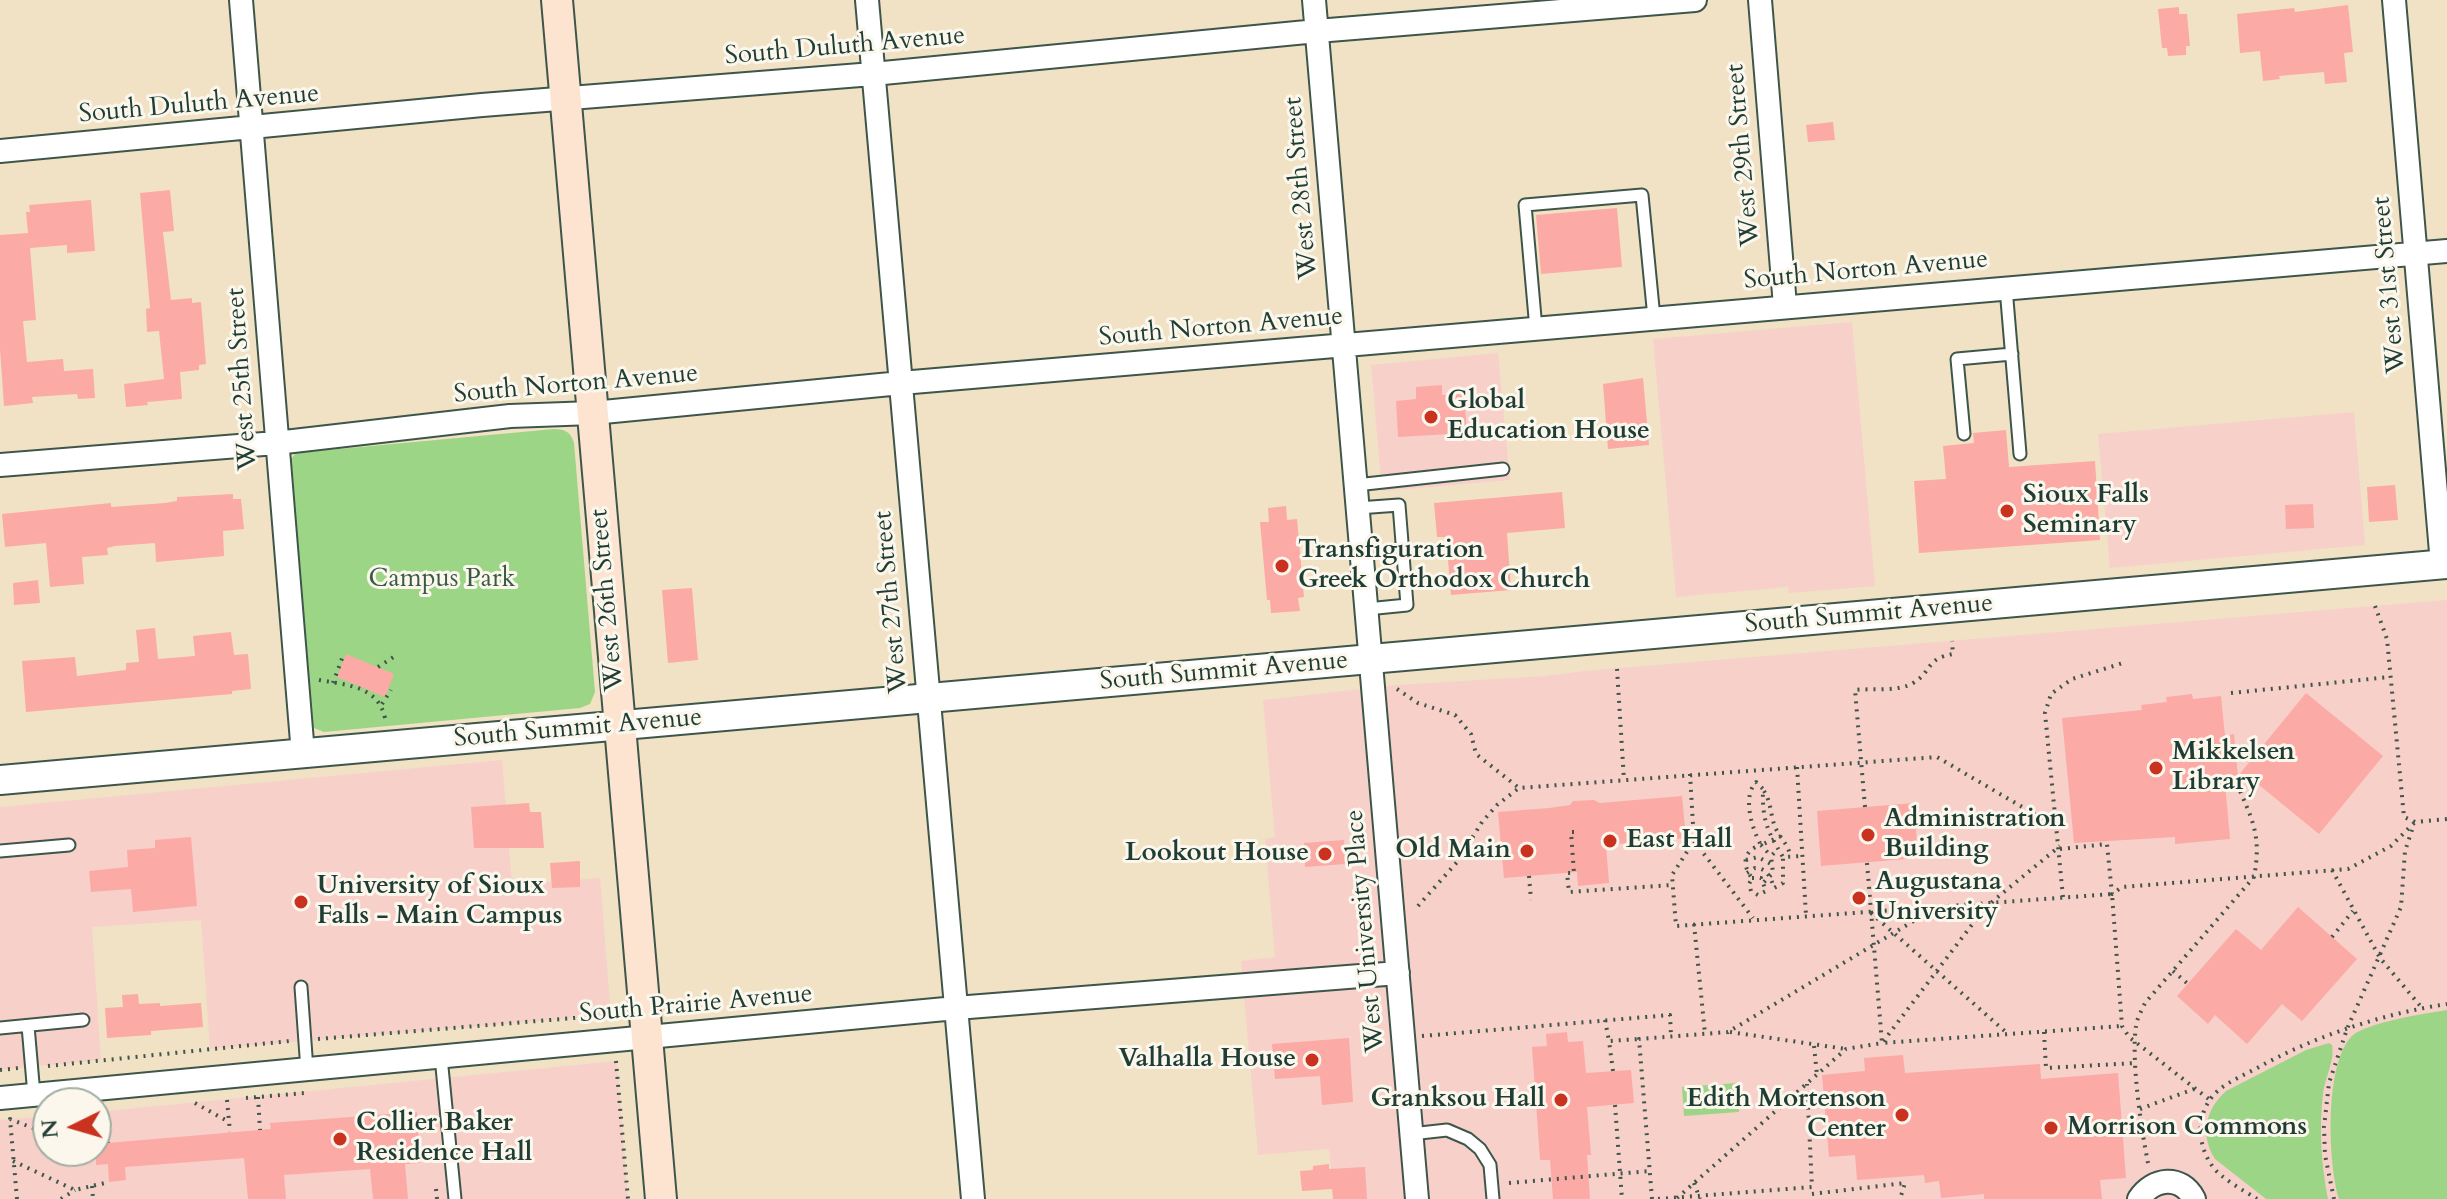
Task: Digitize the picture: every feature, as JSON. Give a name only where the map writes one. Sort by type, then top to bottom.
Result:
[{"type":"main road","name":"West 26th Street","points":[[557,0],[661,1199]]},
{"type":"street","name":"West 25th Street","points":[[241,0],[303,754]]},
{"type":"street","name":"West 27th Street","points":[[867,0],[973,1199]]},
{"type":"street","name":"West 28th Street","points":[[1314,0],[1371,659]]},
{"type":"street","name":"South Duluth Avenue","points":[[0,151],[873,74],[1317,31],[1695,0]]},
{"type":"street","name":"West 29th Street","points":[[1760,0],[1785,306]]},
{"type":"street","name":"West 31st Street","points":[[2394,0],[2416,253],[2434,412],[2445,564]]},
{"type":"street","name":"South Norton Avenue","points":[[0,465],[276,443],[510,416],[593,413],[901,383],[2447,251]]},
{"type":"street","name":"South Summit Avenue","points":[[0,780],[2445,564]]},
{"type":"street","name":"West University Place","points":[[1371,659],[1417,1199]]},
{"type":"street","name":"South Prairie Avenue","points":[[112,1088],[956,1008],[1398,973]]},
{"type":"street","name":"South Prairie Avenue","points":[[0,1098],[32,1095]]},
{"type":"street","points":[[2139,1199],[2145,1189],[2162,1180],[2178,1183],[2191,1192],[2194,1199]]},
{"type":"lane","points":[[1536,329],[1525,205],[1642,195],[1654,318]]},
{"type":"lane","points":[[2006,288],[2020,454]]},
{"type":"lane","points":[[1964,434],[1957,359],[2012,354]]},
{"type":"lane","points":[[1357,497],[1503,469]]},
{"type":"lane","points":[[1357,497],[1399,505],[1407,605],[1367,609]]},
{"type":"lane","points":[[0,851],[69,845]]},
{"type":"lane","points":[[301,987],[307,1071]]},
{"type":"lane","points":[[0,1028],[83,1020]]},
{"type":"lane","points":[[28,1026],[33,1087]]},
{"type":"lane","points":[[441,1057],[455,1199]]},
{"type":"lane","points":[[1411,1134],[1447,1130],[1468,1139],[1480,1149],[1490,1165],[1493,1199]]},
{"type":"path","points":[[2375,606],[2387,639],[2404,817],[2415,822],[2447,819]]},
{"type":"path","points":[[1865,807],[1855,690],[1907,686],[1915,682],[1936,657],[1953,654],[1952,641]]},
{"type":"path","points":[[333,683],[344,653]]},
{"type":"path","points":[[378,667],[395,656]]},
{"type":"path","points":[[2063,897],[2045,713],[2051,694],[2072,679],[2123,663]]},
{"type":"path","points":[[1617,669],[1624,780]]},
{"type":"path","points":[[2231,693],[2390,677]]},
{"type":"path","points":[[319,680],[374,696],[382,704],[385,718]]},
{"type":"path","points":[[1397,689],[1418,703],[1455,715],[1471,734],[1476,754],[1519,788]]},
{"type":"path","points":[[382,704],[391,690]]},
{"type":"path","points":[[1418,906],[1458,861],[1482,822],[1519,788],[1937,757],[2058,828]]},
{"type":"path","points":[[1797,767],[1806,915]]},
{"type":"path","points":[[1755,770],[1756,782],[1770,799],[1774,823],[1789,849],[1790,857]]},
{"type":"path","points":[[1690,774],[1694,841],[1754,919]]},
{"type":"path","points":[[1756,782],[1751,787],[1750,815],[1761,845],[1771,856],[1774,888],[1783,883],[1783,857],[1762,813],[1763,789]]},
{"type":"path","points":[[2148,1163],[2140,1109],[2136,1023],[2145,1003],[2254,877],[2259,853],[2257,834],[2236,782]]},
{"type":"path","points":[[1694,841],[1672,875],[1676,926],[2112,894],[2122,887],[2348,869],[2391,846],[2415,822]]},
{"type":"path","points":[[2334,1199],[2325,1155],[2324,1127],[2329,1083],[2347,1029],[2401,907],[2405,851],[2415,822]]},
{"type":"path","points":[[1574,832],[1571,832],[1574,873],[1567,873],[1569,892],[1672,885]]},
{"type":"path","points":[[1752,878],[1749,888],[1754,894],[1766,891],[1761,878],[1752,878],[1747,873],[1746,853],[1781,836]]},
{"type":"path","points":[[1882,1043],[1935,971],[1993,901],[2060,847],[2107,844],[2122,1026],[2135,1041],[2210,1100]]},
{"type":"path","points":[[1771,856],[1778,849]]},
{"type":"path","points":[[1783,857],[1802,856]]},
{"type":"path","points":[[1745,861],[1758,857],[1773,865]]},
{"type":"path","points":[[1867,863],[1882,1043]]},
{"type":"path","points":[[1747,873],[1758,867],[1771,877]]},
{"type":"path","points":[[2332,870],[2380,958],[2422,1008]]},
{"type":"path","points":[[1529,876],[1531,900]]},
{"type":"path","points":[[1764,882],[1771,877]]},
{"type":"path","points":[[1728,1032],[1940,906]]},
{"type":"path","points":[[2332,937],[2354,911]]},
{"type":"path","points":[[1870,912],[2010,1035]]},
{"type":"path","points":[[1694,924],[1705,1034]]},
{"type":"path","points":[[2173,971],[2188,984]]},
{"type":"path","points":[[2257,1199],[2214,1168],[2206,1153],[2200,1132],[2201,1118],[2219,1090],[2282,1054],[2347,1029],[2447,1004]]},
{"type":"path","points":[[0,1070],[305,1040],[611,1015]]},
{"type":"path","points":[[1430,1036],[1670,1015],[1671,1036]]},
{"type":"path","points":[[1605,1020],[1613,1071]]},
{"type":"path","points":[[1609,1041],[1728,1032],[1846,1049],[1882,1043],[2122,1026]]},
{"type":"path","points":[[2044,1032],[2046,1068],[2137,1063]]},
{"type":"path","points":[[1639,1039],[1652,1199]]},
{"type":"path","points":[[1814,1045],[1817,1075]]},
{"type":"path","points":[[1677,1198],[1846,1049]]},
{"type":"path","points":[[617,1061],[628,1199]]},
{"type":"path","points":[[1807,1084],[1812,1193]]},
{"type":"path","points":[[2140,1109],[2195,1088]]},
{"type":"path","points":[[258,1097],[260,1130]]},
{"type":"path","points":[[227,1100],[230,1132]]},
{"type":"path","points":[[195,1103],[229,1122]]},
{"type":"path","points":[[1615,1105],[1622,1199]]},
{"type":"path","points":[[17,1199],[10,1119],[32,1128]]},
{"type":"path","points":[[13,1161],[75,1190]]},
{"type":"path","points":[[2206,1179],[2214,1168]]},
{"type":"path","points":[[1509,1183],[1650,1171]]},
{"type":"path","points":[[61,1199],[75,1190],[109,1182]]},
{"type":"path","points":[[1694,1183],[1701,1197]]},
{"type":"path","points":[[1658,1199],[1812,1193],[1905,1183],[1900,1199]]},
{"type":"path","points":[[92,1186],[93,1199]]},
{"type":"shaded area","points":[[1852,322],[1875,586],[1789,593],[1788,587],[1676,597],[1653,339]]},
{"type":"shaded area","points":[[1498,353],[1510,480],[1382,491],[1371,365]]},
{"type":"shaded area","points":[[2354,412],[2365,545],[2110,568],[2098,434]]},
{"type":"shaded area","name":"Augustana University","points":[[2447,600],[2447,1199],[1334,1199],[1329,1149],[1258,1155],[1241,961],[1275,957],[1265,839],[1275,837],[1263,700],[1397,685],[1545,676]]},
{"type":"shaded area","name":"University of Sioux Falls - Main Campus","points":[[502,760],[512,885],[600,878],[611,1015],[210,1049],[201,920],[92,927],[101,1060],[0,1070],[0,807]]},
{"type":"shaded area","points":[[617,1061],[628,1199],[0,1199],[0,1120],[32,1117],[32,1167],[112,1167],[112,1110]]},
{"type":"green space","name":"Campus Park","points":[[554,429],[567,432],[574,443],[595,692],[590,704],[580,708],[324,732],[314,728],[290,460],[296,453]]},
{"type":"green space","points":[[2447,1010],[2447,1199],[2339,1199],[2332,1163],[2331,1115],[2337,1068],[2343,1050],[2359,1031],[2397,1019]]},
{"type":"green space","points":[[2329,1043],[2332,1045],[2332,1057],[2323,1094],[2321,1134],[2328,1199],[2266,1199],[2215,1159],[2207,1141],[2209,1115],[2226,1091],[2306,1050]]},
{"type":"green space","points":[[1737,1083],[1739,1112],[1684,1116],[1682,1087]]},
{"type":"building","points":[[2348,5],[2353,52],[2344,53],[2347,82],[2325,84],[2324,72],[2279,76],[2280,79],[2263,81],[2260,51],[2240,53],[2237,14],[2294,8],[2295,12]]},
{"type":"building","points":[[2179,7],[2179,14],[2187,14],[2190,46],[2186,46],[2186,55],[2168,56],[2167,48],[2162,48],[2158,9]]},
{"type":"building","points":[[1833,122],[1835,140],[1808,142],[1806,125]]},
{"type":"building","points":[[170,190],[174,231],[163,232],[171,300],[192,298],[192,303],[201,302],[206,364],[199,365],[199,370],[180,372],[182,399],[126,407],[124,384],[164,379],[159,331],[147,332],[146,309],[150,308],[140,193]]},
{"type":"building","points":[[91,200],[95,251],[67,253],[67,245],[30,248],[36,320],[23,321],[27,362],[63,359],[64,371],[93,369],[95,398],[78,399],[77,394],[32,397],[33,403],[4,406],[0,349],[0,235],[28,233],[26,212],[30,212],[29,205]]},
{"type":"building","points":[[1617,208],[1622,267],[1541,274],[1536,215]]},
{"type":"building","points":[[1643,378],[1649,445],[1608,449],[1603,384]]},
{"type":"building","name":"Global Education House","points":[[1442,385],[1442,395],[1464,394],[1467,433],[1398,437],[1396,401],[1416,399],[1416,387]]},
{"type":"building","name":"Sioux Falls Seminary","points":[[2006,430],[2009,467],[2095,461],[2100,540],[1919,553],[1914,481],[1946,479],[1943,446],[1974,443],[1973,433]]},
{"type":"building","points":[[2395,485],[2398,520],[2369,522],[2367,487]]},
{"type":"building","points":[[1562,492],[1565,528],[1507,533],[1511,590],[1451,595],[1446,537],[1437,537],[1434,503]]},
{"type":"building","points":[[233,494],[233,499],[241,499],[244,529],[223,531],[224,556],[156,562],[155,543],[115,546],[107,548],[108,555],[82,557],[84,584],[50,587],[46,543],[5,547],[2,514],[111,503],[111,507],[165,503],[177,501],[177,497]]},
{"type":"building","points":[[2313,504],[2314,528],[2286,529],[2285,505]]},
{"type":"building","name":"Transfiguration Greek Orthodox Church","points":[[1286,506],[1287,520],[1297,519],[1304,597],[1298,598],[1300,611],[1271,613],[1270,600],[1267,600],[1260,522],[1269,522],[1268,508]]},
{"type":"building","points":[[38,580],[40,603],[14,605],[13,583]]},
{"type":"building","points":[[692,588],[698,660],[668,663],[662,590]]},
{"type":"building","points":[[155,628],[158,659],[195,656],[193,636],[231,632],[234,655],[248,654],[251,689],[232,691],[232,694],[26,712],[22,661],[75,657],[77,676],[126,670],[126,663],[139,662],[136,630]]},
{"type":"building","points":[[346,654],[394,674],[385,697],[337,677]]},
{"type":"building","name":"Mikkelsen Library","points":[[2306,693],[2383,756],[2319,834],[2253,780],[2225,783],[2230,839],[2175,844],[2175,837],[2074,843],[2062,718],[2142,710],[2141,705],[2167,702],[2166,697],[2192,694],[2193,699],[2221,696],[2225,736],[2234,734],[2238,776]]},
{"type":"building","points":[[1682,796],[1686,838],[1606,845],[1609,883],[1578,886],[1577,872],[1504,878],[1498,812],[1570,805],[1573,801],[1594,800],[1600,803]]},
{"type":"building","points":[[529,803],[530,812],[541,812],[544,848],[474,848],[471,807]]},
{"type":"building","name":"Administration Building","points":[[1914,803],[1918,858],[1821,866],[1817,811]]},
{"type":"building","points":[[191,837],[197,906],[133,912],[131,889],[91,892],[89,871],[128,867],[127,850],[155,848],[155,840]]},
{"type":"building","name":"Lookout House","points":[[1344,840],[1346,864],[1305,867],[1304,843]]},
{"type":"building","points":[[580,861],[580,887],[552,888],[550,863]]},
{"type":"building","points":[[2298,907],[2357,959],[2302,1021],[2282,1004],[2247,1044],[2215,1015],[2208,1024],[2177,996],[2236,929],[2261,950]]},
{"type":"building","points":[[138,994],[139,1004],[201,1003],[203,1027],[107,1038],[105,1008],[123,1007],[122,995]]},
{"type":"building","name":"Granksou Hall","points":[[1567,1032],[1568,1042],[1583,1041],[1586,1073],[1631,1070],[1634,1103],[1587,1107],[1591,1155],[1587,1155],[1590,1199],[1553,1199],[1550,1160],[1540,1160],[1532,1047],[1547,1046],[1546,1034]]},
{"type":"building","name":"Valhalla House","points":[[1349,1038],[1353,1102],[1322,1105],[1320,1076],[1275,1079],[1272,1044]]},
{"type":"building","points":[[1903,1055],[1905,1073],[2040,1064],[2041,1079],[2118,1073],[2126,1178],[2100,1180],[2102,1199],[1984,1199],[1984,1194],[1941,1198],[1939,1181],[1925,1183],[1924,1175],[1857,1180],[1855,1155],[1829,1157],[1822,1075],[1865,1071],[1864,1058]]},
{"type":"building","points":[[417,1112],[420,1163],[405,1164],[408,1199],[373,1199],[370,1169],[284,1175],[286,1199],[248,1199],[244,1158],[125,1167],[126,1180],[109,1182],[112,1143],[271,1129],[270,1123]]},
{"type":"building","points":[[1329,1164],[1329,1169],[1365,1167],[1367,1199],[1333,1199],[1332,1189],[1302,1191],[1300,1171]]},
{"type":"place","name":"Global Education House","points":[[1431,417]]},
{"type":"place","name":"Sioux Falls Seminary","points":[[2007,511]]},
{"type":"place","name":"Transfiguration Greek Orthodox Church","points":[[1282,566]]},
{"type":"place","name":"Mikkelsen Library","points":[[2156,768]]},
{"type":"place","name":"Administration Building","points":[[1868,835]]},
{"type":"place","name":"East Hall","points":[[1610,841]]},
{"type":"place","name":"Old Main","points":[[1527,851]]},
{"type":"place","name":"Lookout House","points":[[1325,854]]},
{"type":"place","name":"Augustana University","points":[[1859,898]]},
{"type":"place","name":"University of Sioux Falls - Main Campus","points":[[301,902]]},
{"type":"place","name":"Valhalla House","points":[[1312,1060]]},
{"type":"place","name":"Granksou Hall","points":[[1561,1100]]},
{"type":"place","name":"Edith Mortenson Center","points":[[1902,1115]]},
{"type":"place","name":"Morrison Commons","points":[[2051,1128]]},
{"type":"place","name":"Collier Baker Residence Hall","points":[[340,1139]]}]
